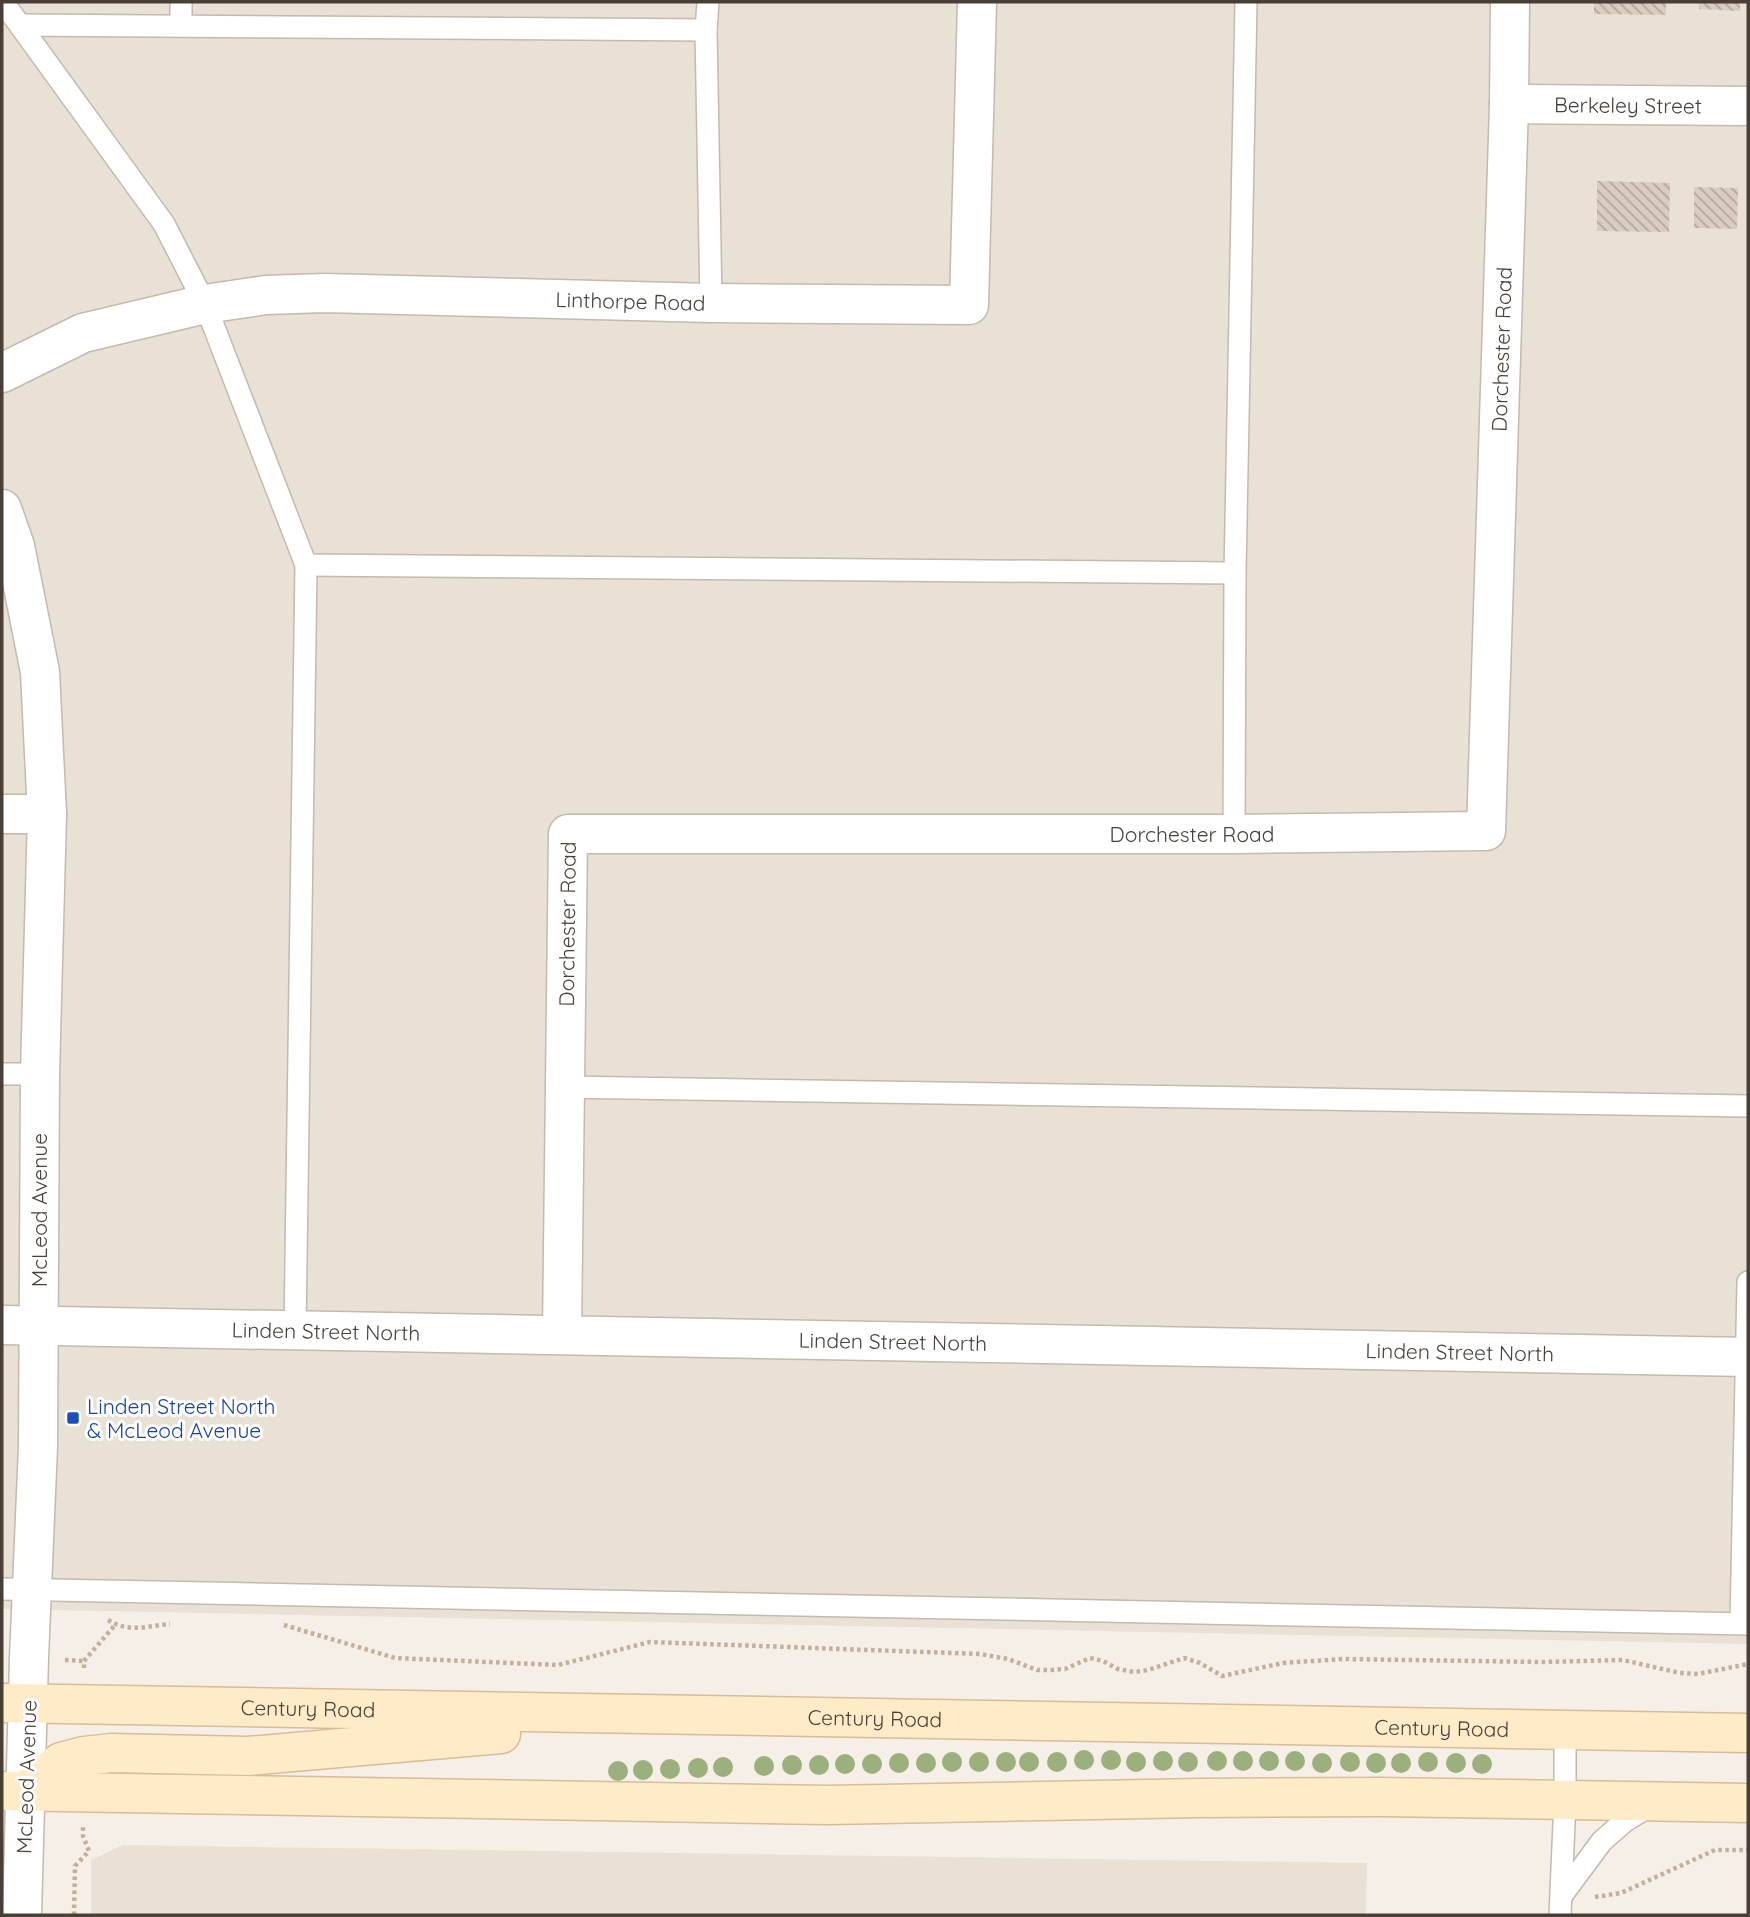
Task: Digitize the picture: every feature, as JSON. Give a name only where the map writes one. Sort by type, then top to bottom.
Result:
[{"type":"main road","name":"Century Road","points":[[15,1703],[1748,1733]]},
{"type":"main road","points":[[2,1733],[19,1717],[15,1703]]},
{"type":"main road","points":[[13,1791],[61,1762],[98,1755],[248,1756],[702,1716]]},
{"type":"main road","points":[[13,1791],[828,1805],[1382,1797],[1748,1803]]},
{"type":"street","name":"Linthorpe Road","points":[[2,373],[83,333],[205,304],[266,295],[324,293],[711,303],[969,305],[978,2]]},
{"type":"street","name":"Dorchester Road","points":[[562,1334],[568,834],[1234,834],[1486,831],[1510,2]]},
{"type":"street","name":"Berkeley Street","points":[[1509,104],[1748,106]]},
{"type":"street","name":"McLeod Avenue","points":[[2,509],[8,546],[40,672],[47,814],[40,1074],[20,1325],[38,1446],[17,1589],[13,1791],[22,1915]]},
{"type":"street","points":[[2,814],[47,814]]},
{"type":"street","name":"Linden Street North","points":[[20,1325],[1747,1357]]},
{"type":"lane","points":[[3,2],[164,224],[205,304],[306,565],[295,1330]]},
{"type":"lane","points":[[181,2],[181,25]]},
{"type":"lane","points":[[708,2],[706,30],[711,303]]},
{"type":"lane","points":[[1234,834],[1235,573],[1246,2]]},
{"type":"lane","points":[[20,25],[706,30]]},
{"type":"lane","points":[[306,565],[1235,573]]},
{"type":"lane","points":[[2,1074],[40,1074]]},
{"type":"lane","points":[[564,1087],[1748,1106]]},
{"type":"lane","points":[[17,1589],[1745,1624],[1748,1282]]},
{"type":"lane","points":[[1562,1905],[1565,1731]]},
{"type":"lane","points":[[1562,1905],[1602,1841],[1625,1821],[1656,1801]]},
{"type":"path","points":[[83,1590],[103,1616],[115,1625],[134,1629],[180,1622]]},
{"type":"path","points":[[274,1622],[395,1658],[558,1665],[650,1642],[980,1654],[1008,1659],[1037,1670],[1065,1669],[1090,1658],[1103,1661],[1118,1670],[1134,1672],[1184,1658],[1200,1662],[1222,1676],[1283,1663],[1342,1659],[1541,1662],[1623,1660],[1680,1673],[1698,1674],[1748,1664]]},
{"type":"path","points":[[84,1661],[115,1625]]},
{"type":"path","points":[[74,1915],[75,1866],[89,1851],[83,1836]]},
{"type":"path","points":[[1562,1905],[1621,1893],[1715,1850],[1748,1850]]},
{"type":"shaded area","points":[[2,2],[1748,2],[1748,1644],[2,1609]]},
{"type":"shaded area","points":[[123,1845],[1367,1863],[1366,1915],[91,1915],[91,1860]]},
{"type":"building","points":[[1594,2],[1666,2],[1666,15],[1594,14]]},
{"type":"building","points":[[1699,2],[1740,2],[1740,11],[1699,9]]},
{"type":"building","points":[[1597,181],[1670,183],[1669,232],[1597,231]]},
{"type":"building","points":[[1694,187],[1738,188],[1737,229],[1694,228]]},
{"type":"place","name":"Linden Street North & McLeod Avenue","points":[[73,1418]]}]
